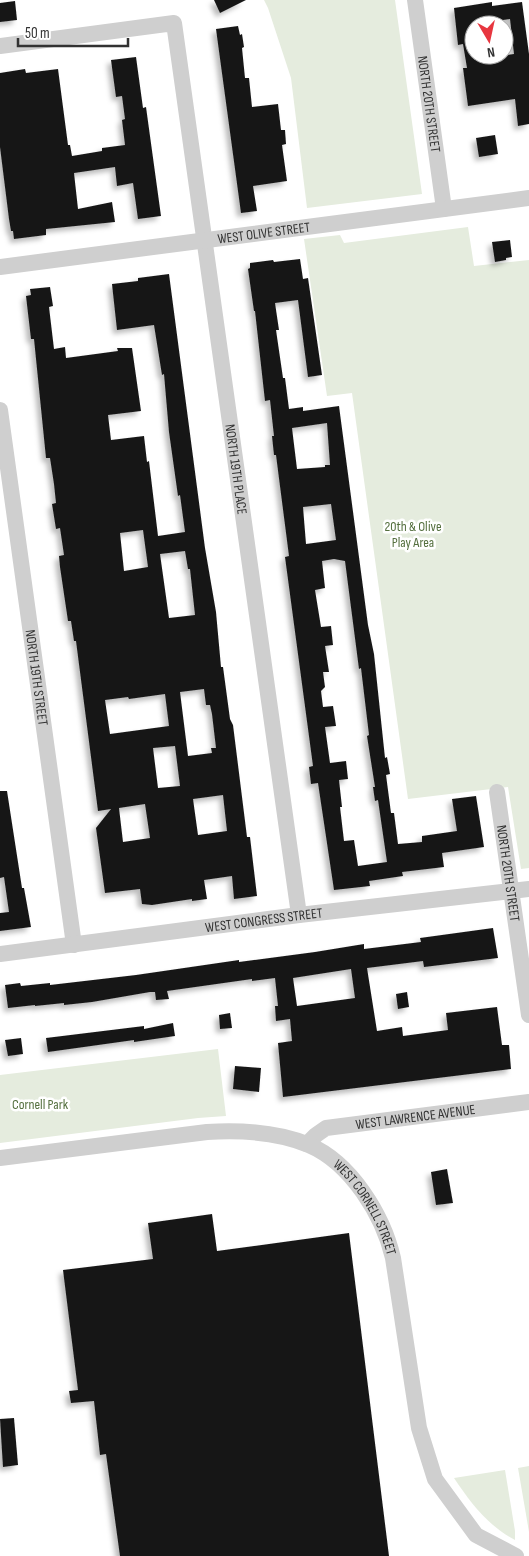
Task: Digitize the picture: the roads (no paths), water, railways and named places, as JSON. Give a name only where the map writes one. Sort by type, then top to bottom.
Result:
[{"type":"street","name":"NORTH 20TH STREET","points":[[415,0],[444,209]]},
{"type":"street","name":"NORTH 19TH PLACE","points":[[0,46],[174,23],[300,916]]},
{"type":"street","name":"WEST OLIVE STREET","points":[[0,267],[529,198]]},
{"type":"street","name":"NORTH 19TH STREET","points":[[0,410],[74,945]]},
{"type":"street","name":"NORTH 20TH STREET","points":[[497,792],[529,1015]]},
{"type":"street","name":"WEST CONGRESS STREET","points":[[0,954],[300,916],[529,890]]},
{"type":"street","name":"WEST LAWRENCE AVENUE","points":[[307,1144],[326,1128],[529,1102]]},
{"type":"street","name":"WEST CORNELL STREET","points":[[0,1158],[222,1132],[259,1134],[307,1144],[317,1149],[347,1174],[361,1189],[384,1227],[393,1258],[419,1428],[435,1479],[476,1535],[516,1556]]},
{"type":"park label","name":"20th & Olive Play Area","points":[[413,534]]},
{"type":"park label","name":"Cornell Park","points":[[40,1104]]}]
